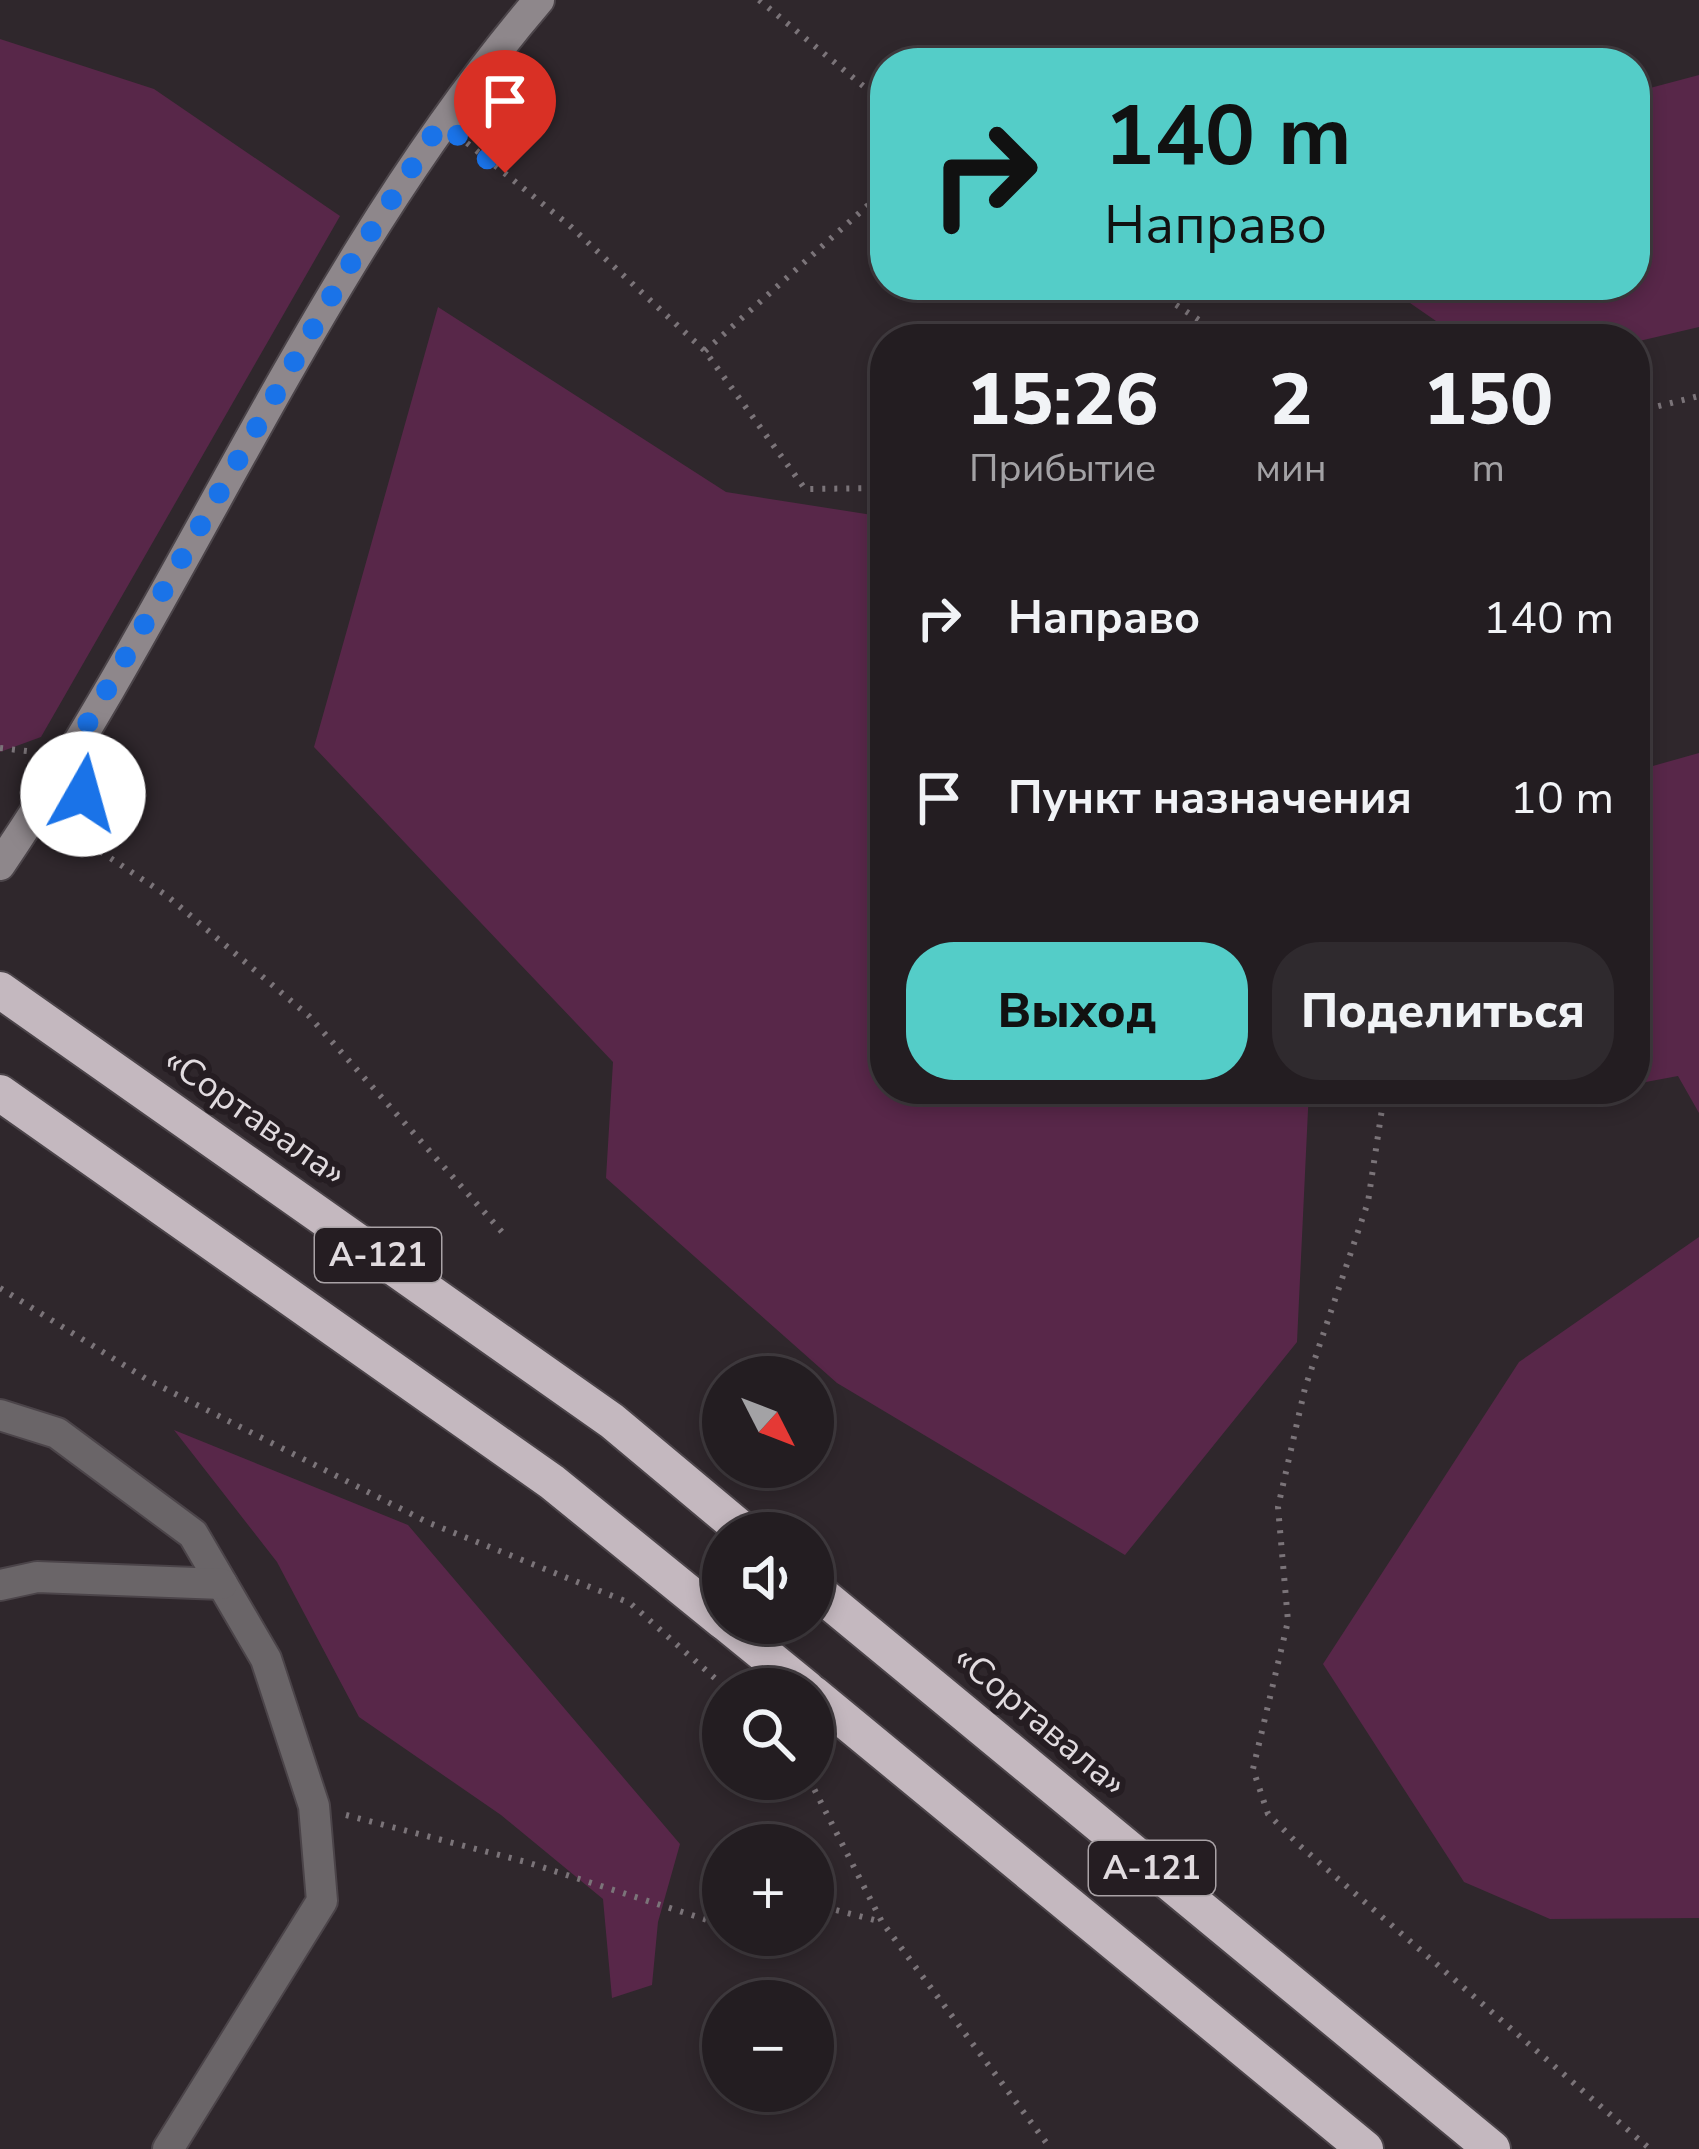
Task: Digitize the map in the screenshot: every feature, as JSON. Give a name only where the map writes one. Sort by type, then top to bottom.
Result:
[{"type":"highway","name":"«Сортавала»","points":[[0,990],[612,1421],[721,1512]]},
{"type":"highway","name":"А-121","points":[[0,1093],[552,1483],[702,1604]]},
{"type":"highway","name":"«Сортавала»","points":[[834,1605],[1492,2149]]},
{"type":"highway","name":"А-121","points":[[751,1644],[781,1668]]},
{"type":"highway","name":"А-121","points":[[834,1712],[1365,2149]]},
{"type":"street","points":[[0,865],[30,821],[346,271],[441,122],[538,0]]},
{"type":"street","points":[[0,1415],[57,1433],[193,1534],[266,1659],[314,1806],[322,1901],[167,2149]]},
{"type":"street","points":[[0,1585],[37,1577],[222,1584]]},
{"type":"path","points":[[758,0],[870,92]]},
{"type":"path","points":[[441,122],[569,225],[705,351],[805,489],[870,488]]},
{"type":"path","points":[[705,351],[870,203]]},
{"type":"path","points":[[1170,300],[1206,324]]},
{"type":"path","points":[[1650,408],[1699,396]]},
{"type":"path","points":[[83,794],[71,832],[166,895],[309,1016],[502,1232]]},
{"type":"path","points":[[1383,1104],[1368,1202],[1305,1388],[1278,1507],[1288,1621],[1253,1769],[1268,1814],[1299,1844],[1650,2149]]},
{"type":"path","points":[[0,1288],[148,1380],[428,1522],[630,1603],[703,1668]]},
{"type":"path","points":[[820,1800],[882,1922],[1051,2149]]},
{"type":"path","points":[[314,1806],[526,1862],[702,1918]]},
{"type":"path","points":[[834,1909],[882,1922]]},
{"type":"shaded area","points":[[0,39],[154,89],[340,216],[41,737],[0,752]]},
{"type":"shaded area","points":[[1699,75],[1699,327],[1650,338],[1650,324],[1440,324],[1406,300],[1650,300],[1650,88]]},
{"type":"shaded area","points":[[438,307],[726,492],[870,515],[870,1104],[1308,1104],[1297,1342],[1125,1555],[837,1383],[834,1356],[807,1356],[606,1178],[613,1062],[314,747]]},
{"type":"shaded area","points":[[1699,753],[1699,1113],[1678,1076],[1650,1081],[1650,767]]},
{"type":"shaded area","points":[[1699,1237],[1699,1918],[1550,1919],[1464,1882],[1323,1664],[1519,1362]]},
{"type":"shaded area","points":[[174,1430],[408,1525],[680,1844],[658,1922],[652,1985],[612,1998],[603,1899],[501,1815],[359,1717],[277,1562]]},
{"type":"route","points":[[83,794],[96,757],[86,726],[346,271],[441,122],[505,173]]}]
